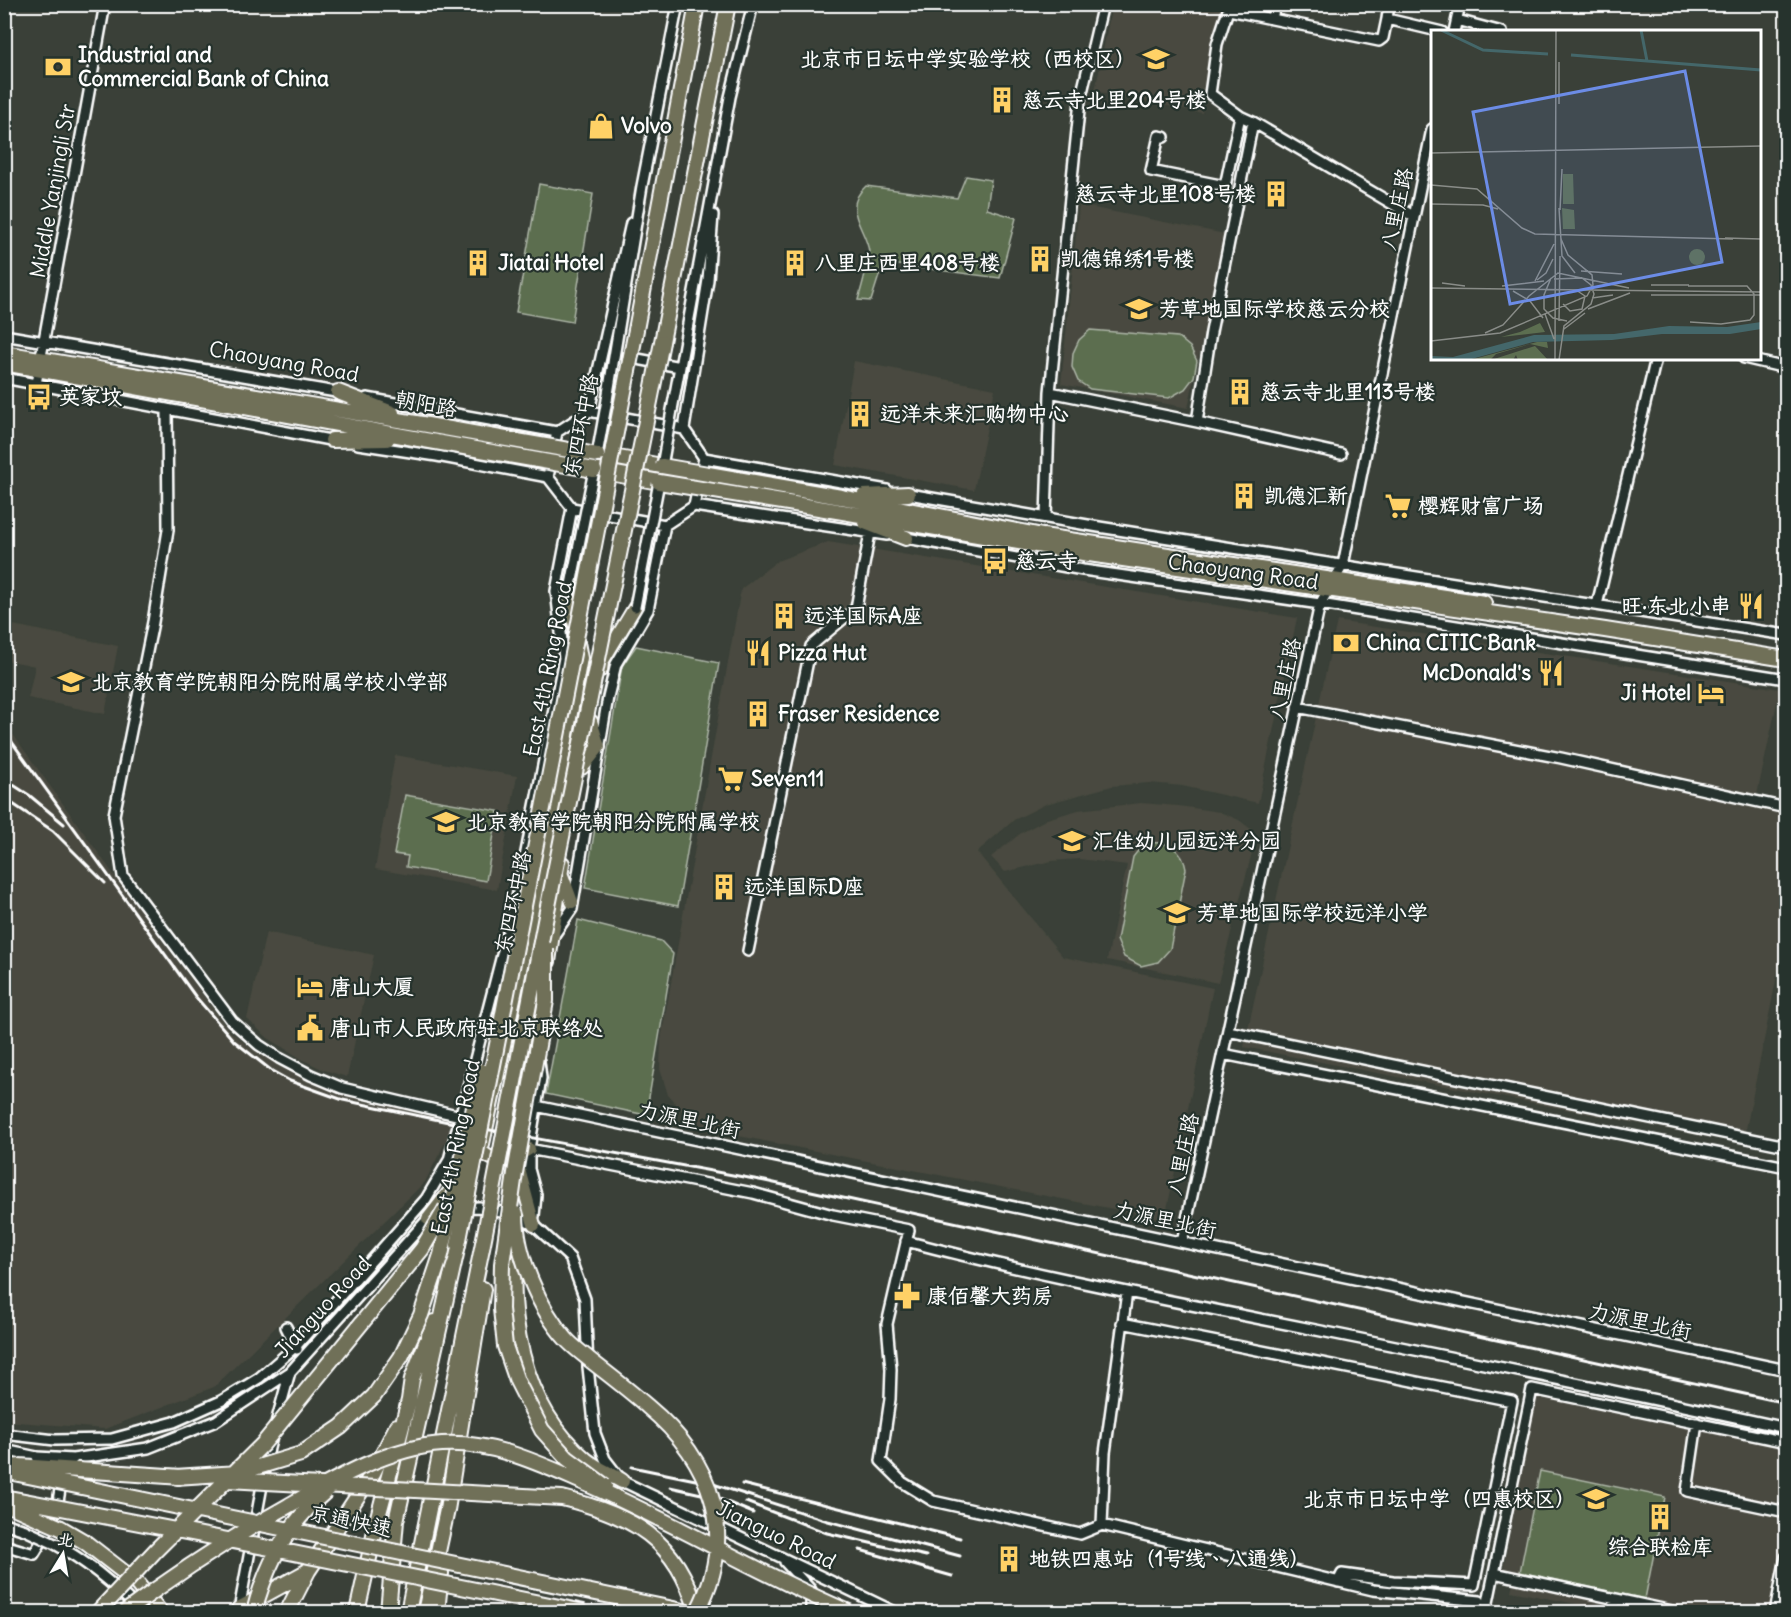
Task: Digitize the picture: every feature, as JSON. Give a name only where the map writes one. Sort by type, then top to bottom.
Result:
[{"type":"highway","name":"East 4th Ring Road","points":[[388,1612],[396,1521],[458,1245],[697,4]]},
{"type":"highway","points":[[408,1612],[728,4]]},
{"type":"highway","name":"朝阳路","points":[[4,354],[38,371],[422,424],[662,466],[839,504]]},
{"type":"highway","name":"朝阳路","points":[[4,363],[659,482],[839,504]]},
{"type":"highway","points":[[338,392],[422,424]]},
{"type":"highway","points":[[332,440],[419,439]]},
{"type":"highway","points":[[839,504],[908,494]]},
{"type":"highway","points":[[839,504],[906,538]]},
{"type":"highway","name":"Chaoyang Road","points":[[839,504],[1786,660]]},
{"type":"highway","name":"Chaoyang Road","points":[[1331,585],[1786,650]]},
{"type":"highway","points":[[175,1477],[238,1473],[300,1454],[341,1427],[374,1396],[401,1357],[420,1315],[441,1255],[522,913]]},
{"type":"highway","points":[[546,916],[546,1001],[515,1173],[502,1264],[501,1309],[505,1346],[517,1381],[542,1430],[567,1458],[629,1503]]},
{"type":"highway","points":[[515,1173],[516,1229],[513,1257],[513,1305],[516,1333],[526,1367],[539,1399],[561,1435],[587,1461],[622,1481]]},
{"type":"highway","points":[[98,1612],[156,1550],[263,1444],[422,1249],[440,1222],[457,1184]]},
{"type":"highway","points":[[516,1229],[532,1284],[547,1313],[567,1340],[676,1432],[697,1462],[716,1514],[718,1540],[711,1584],[697,1612]]},
{"type":"highway","points":[[425,1612],[447,1510],[486,1268],[483,1243]]},
{"type":"highway","points":[[357,1612],[378,1517],[409,1400],[412,1379],[451,1276]]},
{"type":"highway","points":[[287,1612],[308,1571],[373,1473],[409,1400]]},
{"type":"highway","points":[[125,1612],[167,1580],[226,1543],[346,1474],[399,1452],[442,1444],[483,1446],[527,1458],[629,1503],[811,1596],[849,1612]]},
{"type":"highway","points":[[4,1465],[175,1477],[562,1498],[594,1506],[629,1520],[660,1542],[677,1564],[691,1589],[697,1612]]},
{"type":"highway","name":"京通快速","points":[[4,1471],[688,1612]]},
{"type":"highway","points":[[254,1612],[261,1584],[280,1544],[307,1507],[346,1474]]},
{"type":"highway","name":"京通快速","points":[[4,1497],[264,1547],[556,1609],[584,1612]]},
{"type":"highway","points":[[4,1503],[85,1542],[134,1580],[160,1612]]},
{"type":"highway","points":[[437,1612],[447,1510]]},
{"type":"highway","points":[[239,1611],[308,1571]]},
{"type":"main road","name":"东四环中路","points":[[428,1219],[481,1151],[549,834],[581,658],[569,595]]},
{"type":"main road","name":"东四环中路","points":[[534,1225],[515,1158],[517,1135],[554,935],[561,872],[602,662],[635,607]]},
{"type":"main road","points":[[582,768],[599,747],[591,721]]},
{"type":"main road","points":[[561,872],[572,902]]},
{"type":"main road","points":[[503,1052],[532,1057]]},
{"type":"main road","points":[[481,1151],[490,1159],[503,1162],[529,1149]]},
{"type":"street","name":"Middle Yanjingli Str","points":[[38,371],[105,4]]},
{"type":"street","name":"东四环中路","points":[[569,595],[616,355],[642,186],[678,4]]},
{"type":"street","points":[[662,466],[718,156],[753,4]]},
{"type":"street","points":[[1046,518],[1050,392],[1080,101],[1103,4]]},
{"type":"street","points":[[1272,19],[1275,4]]},
{"type":"street","points":[[1389,4],[1383,38],[1379,41],[1272,19],[1230,7],[1217,44],[1210,94],[1240,116],[1413,216]]},
{"type":"street","points":[[1454,30],[1460,4]]},
{"type":"street","points":[[1387,19],[1434,30]]},
{"type":"street","points":[[1457,20],[1494,30]]},
{"type":"street","points":[[1164,137],[1159,136],[1151,171],[1225,186],[1240,116]]},
{"type":"street","points":[[1197,422],[1211,332],[1253,122]]},
{"type":"street","name":"八里庄路","points":[[1182,1242],[1320,604],[1342,565],[1431,134]]},
{"type":"street","points":[[4,378],[38,371],[167,409],[548,477],[572,508],[665,525],[694,506],[704,458],[684,429],[708,280],[718,156]]},
{"type":"street","name":"东四环中路","points":[[589,411],[626,243],[642,186]]},
{"type":"street","name":"Chaoyang Road","points":[[4,335],[557,432]]},
{"type":"street","points":[[616,355],[680,367]]},
{"type":"street","points":[[1597,605],[1656,360]]},
{"type":"street","points":[[1752,360],[1786,368]]},
{"type":"street","points":[[1050,392],[1341,453]]},
{"type":"street","points":[[167,409],[168,530],[153,622],[114,815],[123,876],[232,1021],[259,1045],[311,1075],[342,1088],[460,1116]]},
{"type":"street","points":[[548,477],[557,432],[589,411],[684,429]]},
{"type":"street","name":"Chaoyang Road","points":[[704,458],[1046,518],[1786,635]]},
{"type":"street","name":"东四环中路","points":[[635,607],[662,466]]},
{"type":"street","name":"Chaoyang Road","points":[[694,506],[870,532],[1083,570],[1320,604],[1786,679]]},
{"type":"street","name":"东四环中路","points":[[4,1434],[55,1440],[112,1439],[174,1422],[221,1401],[258,1378],[296,1346],[426,1199],[449,1160],[518,893],[564,658],[555,591],[572,508]]},
{"type":"street","name":"东四环中路","points":[[554,935],[572,909],[599,747],[616,664],[648,610],[665,525]]},
{"type":"street","points":[[748,951],[811,646],[856,608],[870,532]]},
{"type":"street","points":[[1298,707],[1561,758],[1786,808]]},
{"type":"street","points":[[1228,1030],[1786,1146]]},
{"type":"street","name":"东四环中路","points":[[534,1225],[536,1195],[529,1169],[529,1149],[541,1078],[535,1036]]},
{"type":"street","points":[[1223,1054],[1786,1167]]},
{"type":"street","name":"力源里北街","points":[[536,1106],[1786,1370]]},
{"type":"street","points":[[529,1149],[753,1193],[833,1215],[909,1230],[887,1324],[891,1369],[890,1399],[881,1461],[902,1482],[933,1501],[1080,1534],[1102,1525],[1373,1590],[1479,1601]]},
{"type":"street","name":"Jianguo Road","points":[[4,1450],[37,1457],[72,1459],[148,1448],[216,1421],[290,1372],[428,1219],[457,1208],[479,1207],[510,1214],[534,1225],[570,1258],[585,1299],[588,1367],[595,1433],[605,1459],[622,1481],[895,1612]]},
{"type":"street","points":[[906,1241],[977,1260],[1127,1292],[1551,1377],[1786,1428]]},
{"type":"street","points":[[1102,1525],[1105,1453],[1127,1292]]},
{"type":"street","points":[[1122,1323],[1512,1401],[1474,1585],[1393,1581],[1342,1574],[1338,1582]]},
{"type":"street","points":[[286,1327],[301,1359]]},
{"type":"street","points":[[239,1611],[269,1448],[290,1372]]},
{"type":"street","points":[[1486,1612],[1532,1389],[1786,1442]]},
{"type":"street","points":[[1697,1423],[1687,1491],[1786,1512]]},
{"type":"street","points":[[4,1545],[34,1554],[50,1529],[60,1496],[62,1465],[55,1440]]},
{"type":"street","points":[[4,1523],[25,1530],[79,1558],[121,1592],[141,1612]]},
{"type":"street","points":[[767,1550],[789,1565],[811,1590],[811,1612]]},
{"type":"street","points":[[1775,1612],[1786,1557]]},
{"type":"street","points":[[1494,1573],[1677,1612]]},
{"type":"street","points":[[1612,1612],[1615,1599]]},
{"type":"shaded area","name":"北京市日坛中学实验学校（西校区）","points":[[1112,5],[1224,5],[1216,26],[1202,113],[1095,91]]},
{"type":"shaded area","name":"芳草地国际学校慈云分校","points":[[1079,205],[1225,234],[1188,408],[1061,384]]},
{"type":"shaded area","points":[[854,361],[995,389],[974,490],[835,465]]},
{"type":"shaded area","points":[[828,542],[1297,618],[1258,803],[1182,786],[1149,783],[1112,786],[1046,804],[1014,820],[977,852],[1063,957],[1213,988],[1165,1219],[713,1131],[689,1119],[668,1095],[660,1069],[661,1039],[741,589],[777,561]]},
{"type":"shaded area","points":[[1337,621],[1780,689],[1757,795],[1786,802],[1786,931],[1743,1144],[1244,1047]]},
{"type":"shaded area","name":"北京教育学院朝阳分院附属学校小学部","points":[[13,625],[118,646],[105,714],[28,698],[35,666],[6,660]]},
{"type":"shaded area","points":[[4,722],[229,1030],[252,1049],[308,1078],[451,1116],[449,1135],[425,1182],[214,1387],[105,1429],[5,1421]]},
{"type":"shaded area","name":"北京教育学院朝阳分院附属学校","points":[[395,755],[517,776],[497,890],[375,869]]},
{"type":"shaded area","name":"芳草地国际学校远洋小学","points":[[1141,803],[1220,812],[1239,820],[1252,830],[1254,845],[1218,983],[1107,960],[1127,865],[1079,859],[1052,861],[1005,872],[991,857],[1021,833],[1047,819],[1078,810]]},
{"type":"shaded area","name":"唐山大厦","points":[[266,932],[374,955],[347,1077],[303,1060],[268,1038],[247,1019]]},
{"type":"shaded area","points":[[1552,1395],[1786,1444],[1786,1612],[1616,1612],[1511,1591],[1515,1573],[1503,1570],[1534,1397],[1550,1400]]},
{"type":"green space","points":[[966,176],[991,180],[987,209],[1016,218],[1000,278],[883,263],[871,301],[858,300],[869,252],[857,219],[855,203],[866,186],[957,198]]},
{"type":"green space","points":[[539,184],[593,194],[572,322],[516,312]]},
{"type":"green space","points":[[1090,330],[1178,337],[1190,347],[1197,361],[1194,377],[1185,389],[1169,398],[1090,389],[1078,381],[1072,367],[1073,353],[1079,340]]},
{"type":"green space","points":[[636,646],[719,663],[678,906],[585,888],[622,666]]},
{"type":"green space","points":[[405,795],[498,811],[486,881],[406,867],[408,856],[394,854]]},
{"type":"green space","points":[[1151,843],[1174,848],[1182,857],[1186,869],[1170,949],[1158,962],[1141,966],[1124,957],[1117,940],[1133,857],[1140,848]]},
{"type":"green space","points":[[578,920],[661,941],[673,954],[646,1115],[546,1094]]},
{"type":"green space","points":[[1540,1471],[1665,1497],[1645,1599],[1520,1572]]},
{"type":"railway","points":[[4,731],[195,996],[234,1041],[272,1071],[290,1081],[343,1100],[458,1124],[765,1181],[1786,1403]]},
{"type":"railway","points":[[4,779],[29,795],[64,824]]},
{"type":"railway","points":[[4,798],[53,831],[105,883]]},
{"type":"railway","points":[[632,1467],[710,1483],[828,1521],[960,1556]]},
{"type":"railway","points":[[742,1484],[960,1538]]},
{"type":"railway","points":[[670,1487],[715,1497],[753,1513]]},
{"type":"railway","points":[[746,1502],[827,1533],[926,1556]]},
{"type":"railway","points":[[860,1550],[952,1576]]},
{"type":"place","name":"北京市日坛中学实验学校（西校区）","points":[[1156,59]]},
{"type":"place","name":"Industrial and Commercial Bank of China","points":[[58,67]]},
{"type":"place","name":"慈云寺北里204号楼","points":[[1002,100]]},
{"type":"place","name":"Volvo","points":[[601,126]]},
{"type":"place","name":"慈云寺北里108号楼","points":[[1276,194]]},
{"type":"place","name":"凯德锦绣1号楼","points":[[1040,259]]},
{"type":"place","name":"Jiatai Hotel","points":[[478,263]]},
{"type":"place","name":"八里庄西里408号楼","points":[[795,263]]},
{"type":"place","name":"芳草地国际学校慈云分校","points":[[1139,309]]},
{"type":"place","name":"慈云寺北里113号楼","points":[[1240,392]]},
{"type":"place","name":"英家坟","points":[[39,397]]},
{"type":"place","name":"远洋未来汇购物中心","points":[[860,414]]},
{"type":"place","name":"凯德汇新","points":[[1244,496]]},
{"type":"place","name":"樱辉财富广场","points":[[1398,506]]},
{"type":"place","name":"慈云寺","points":[[995,561]]},
{"type":"place","name":"旺·东北小串","points":[[1751,606]]},
{"type":"place","name":"远洋国际A座","points":[[784,616]]},
{"type":"place","name":"China CITIC Bank","points":[[1346,643]]},
{"type":"place","name":"Pizza Hut","points":[[758,653]]},
{"type":"place","name":"McDonald's","points":[[1551,673]]},
{"type":"place","name":"北京教育学院朝阳分院附属学校小学部","points":[[71,682]]},
{"type":"place","name":"Ji Hotel","points":[[1711,693]]},
{"type":"place","name":"Fraser Residence","points":[[758,714]]},
{"type":"place","name":"Seven11","points":[[731,779]]},
{"type":"place","name":"北京教育学院朝阳分院附属学校","points":[[446,822]]},
{"type":"place","name":"汇佳幼儿园远洋分园","points":[[1072,841]]},
{"type":"place","name":"远洋国际D座","points":[[724,887]]},
{"type":"place","name":"芳草地国际学校远洋小学","points":[[1177,913]]},
{"type":"place","name":"唐山大厦","points":[[310,987]]},
{"type":"place","name":"唐山市人民政府驻北京联络处","points":[[310,1028]]},
{"type":"place","name":"康佰馨大药房","points":[[907,1296]]},
{"type":"place","name":"北京市日坛中学（四惠校区）","points":[[1596,1499]]},
{"type":"place","name":"综合联检库","points":[[1660,1517]]},
{"type":"place","name":"地铁四惠站（1号线、八通线）","points":[[1009,1559]]}]
